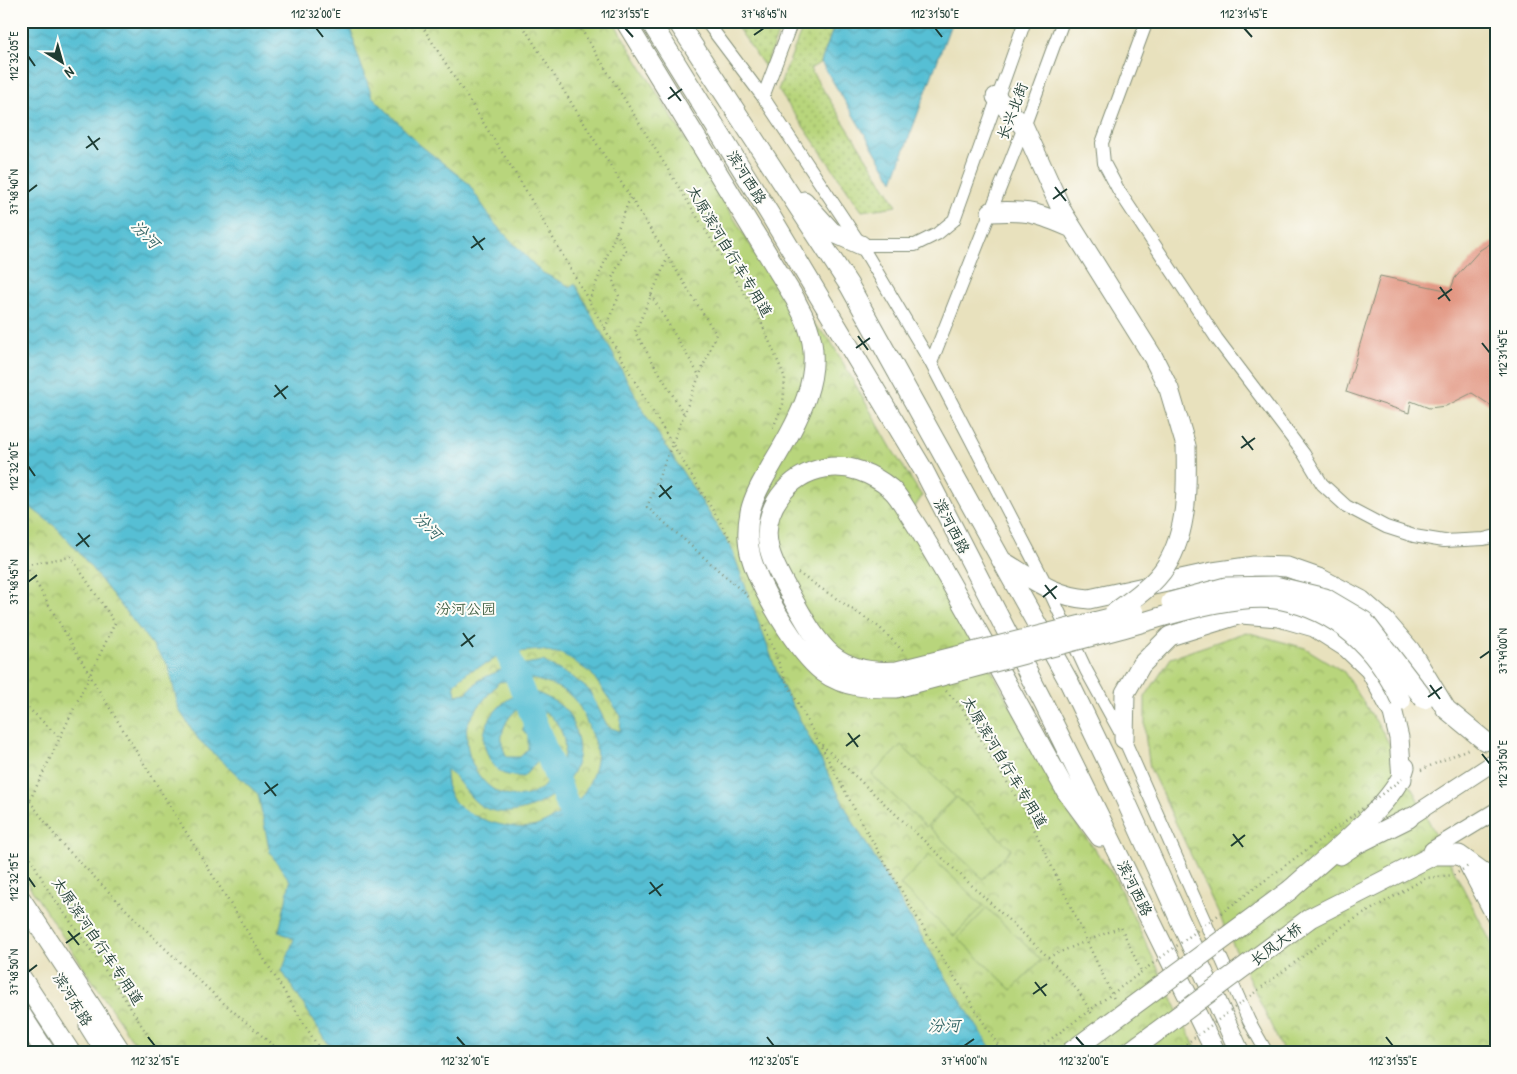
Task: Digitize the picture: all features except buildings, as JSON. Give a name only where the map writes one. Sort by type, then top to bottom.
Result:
[{"type":"highway","points":[[625,21],[795,299],[808,326],[813,345],[814,364],[810,387],[795,427],[760,486],[750,510],[747,529],[751,557],[771,601],[806,655],[824,672],[845,683],[866,688],[896,688],[1192,609],[1243,600],[1281,600],[1316,610],[1347,628],[1379,662],[1388,675],[1400,701],[1407,731],[1411,775]]},
{"type":"highway","name":"滨河西路","points":[[677,21],[849,285],[1070,684],[1240,1053]]},
{"type":"highway","points":[[655,29],[679,110]]},
{"type":"highway","name":"滨河西路","points":[[655,29],[769,212],[924,471],[1216,1053]]},
{"type":"highway","points":[[996,97],[1024,127],[1063,214],[1153,357],[1169,389],[1186,446],[1187,484],[1180,536],[1166,567],[1137,597],[1106,618]]},
{"type":"highway","points":[[762,153],[832,232],[861,245]]},
{"type":"highway","points":[[991,212],[1018,211],[1039,214],[1072,228]]},
{"type":"highway","points":[[1131,881],[1066,791],[972,620],[924,536],[892,491],[880,481],[860,471],[837,466],[818,469],[800,476],[783,490],[773,508],[768,527],[769,548],[774,562],[814,634],[832,655],[847,664],[881,672],[897,671],[1106,618],[1226,587],[1275,586],[1325,598],[1364,621],[1424,699],[1443,719],[1461,731],[1492,737]]},
{"type":"highway","points":[[1002,560],[1049,590],[1071,598],[1089,599],[1213,572],[1254,566],[1287,567],[1321,579],[1360,600],[1380,616],[1410,650],[1446,709],[1492,737]]},
{"type":"highway","points":[[1124,739],[1126,693],[1141,665],[1170,636],[1241,614],[1279,617],[1314,627],[1347,648],[1370,670],[1393,713],[1411,775]]},
{"type":"highway","points":[[1290,890],[1384,803],[1411,775]]},
{"type":"highway","points":[[1069,1053],[1290,890],[1355,845],[1409,818]]},
{"type":"highway","name":"长风大桥","points":[[1128,1053],[1374,873],[1432,850]]},
{"type":"highway","points":[[1310,918],[1434,855],[1464,860],[1494,883]]},
{"type":"highway","points":[[1464,860],[1496,916]]},
{"type":"highway","points":[[21,899],[115,1050]]},
{"type":"highway","name":"滨河东路","points":[[21,922],[115,1050]]},
{"type":"highway","name":"滨河东路","points":[[21,977],[71,1053]]},
{"type":"highway","points":[[21,1014],[46,1053]]},
{"type":"highway","points":[[59,1034],[67,1053]]},
{"type":"main road","points":[[1409,818],[1496,761]]},
{"type":"main road","points":[[1432,850],[1496,811]]},
{"type":"street","points":[[706,21],[763,97],[861,245],[931,363],[1049,590],[1086,670],[1124,739],[1234,986],[1267,1053]]},
{"type":"street","points":[[763,97],[792,21]]},
{"type":"street","name":"长兴北街","points":[[861,245],[915,245],[937,234],[954,220],[1024,21]]},
{"type":"street","name":"长兴北街","points":[[931,363],[1024,127],[1062,21]]},
{"type":"street","points":[[1147,21],[1102,143],[1104,163],[1119,191],[1217,340],[1304,454],[1322,484],[1346,506],[1386,528],[1414,536],[1444,541],[1484,539],[1496,536]]},
{"type":"path","points":[[419,21],[522,184],[672,444],[732,542]]},
{"type":"path","points":[[520,21],[716,334],[648,507],[756,603],[752,594]]},
{"type":"path","name":"太原滨河自行车专用道","points":[[576,21],[758,316],[784,378],[782,404],[772,432]]},
{"type":"path","points":[[589,301],[630,198]]},
{"type":"path","points":[[605,329],[619,296],[612,278],[626,250],[616,232]]},
{"type":"path","points":[[668,257],[634,332],[684,414]]},
{"type":"path","points":[[651,295],[699,376]]},
{"type":"path","points":[[21,557],[90,675],[322,1053]]},
{"type":"path","points":[[21,565],[71,557],[114,623],[29,800]]},
{"type":"path","points":[[792,569],[879,628],[906,653]]},
{"type":"path","points":[[762,620],[785,679],[863,825],[925,931],[1002,1053]]},
{"type":"path","name":"太原滨河自行车专用道","points":[[940,685],[960,705],[1030,818],[1116,1001]]},
{"type":"path","points":[[21,701],[60,738]]},
{"type":"path","points":[[1032,1053],[1411,775],[1492,737]]},
{"type":"path","points":[[819,742],[1048,957],[1079,992],[1097,1022]]},
{"type":"path","points":[[21,789],[59,841],[155,939],[220,1000],[282,1053]]},
{"type":"path","name":"太原滨河自行车专用道","points":[[21,840],[48,890],[120,991],[159,1053]]},
{"type":"path","points":[[1174,1053],[1346,924],[1426,878],[1454,875],[1464,860]]},
{"type":"path","points":[[1048,957],[1121,927],[1142,973]]},
{"type":"green space","name":"汾河公园","points":[[21,21],[613,21],[778,290],[830,340],[893,451],[922,496],[906,521],[994,675],[1066,810],[1114,876],[1198,1053],[141,1053],[21,874]]},
{"type":"green space","points":[[733,21],[783,21],[765,67]]},
{"type":"green space","points":[[805,21],[836,21],[821,62],[810,69],[897,206],[862,211],[778,90]]},
{"type":"green space","points":[[1246,632],[1305,648],[1344,672],[1384,734],[1496,952],[1496,1053],[1284,1053],[1150,768],[1145,734],[1145,697],[1171,658]]},
{"type":"green space","points":[[901,745],[955,797],[926,827],[872,775]]},
{"type":"green space","points":[[957,797],[1011,849],[983,879],[929,827]]},
{"type":"green space","points":[[929,855],[983,906],[954,936],[900,885]]},
{"type":"green space","points":[[987,908],[1041,960],[1012,990],[958,938]]},
{"type":"water","name":"汾河公园","points":[[21,21],[345,21],[352,30],[355,47],[372,96],[420,145],[468,183],[495,224],[541,272],[571,287],[575,284],[647,417],[731,547],[781,683],[852,820],[950,984],[994,1053],[334,1053],[282,971],[294,939],[279,932],[290,881],[270,853],[258,794],[199,740],[179,710],[168,665],[77,550],[57,528],[21,500]],"holes":[[[540,650],[562,654],[591,673],[621,716],[620,731],[608,727],[589,690],[575,679],[543,661],[507,667],[479,680],[466,693],[456,695],[454,684],[469,671],[489,663],[499,654]],[[529,678],[561,689],[575,700],[585,718],[594,742],[597,754],[596,761],[587,788],[572,806],[536,826],[505,826],[481,819],[455,802],[450,795],[446,769],[478,803],[483,807],[498,812],[532,807],[548,799],[562,787],[572,774],[578,758],[576,734],[572,721],[565,710],[555,702],[537,693],[526,692],[517,694],[501,705],[489,720],[484,739],[489,758],[497,769],[504,774],[523,777],[542,756],[547,744],[542,733],[531,725],[522,729],[528,736],[528,749],[520,757],[507,757],[502,741],[505,725],[513,713],[524,707],[535,707],[545,712],[554,720],[561,731],[564,744],[563,758],[540,790],[524,796],[511,796],[500,793],[480,777],[473,766],[469,753],[467,725],[481,703],[499,682]]]},
{"type":"water","points":[[836,21],[952,21],[893,181],[821,62]]},
{"type":"waterway","name":"汾河","points":[[496,624],[580,837]]}]
